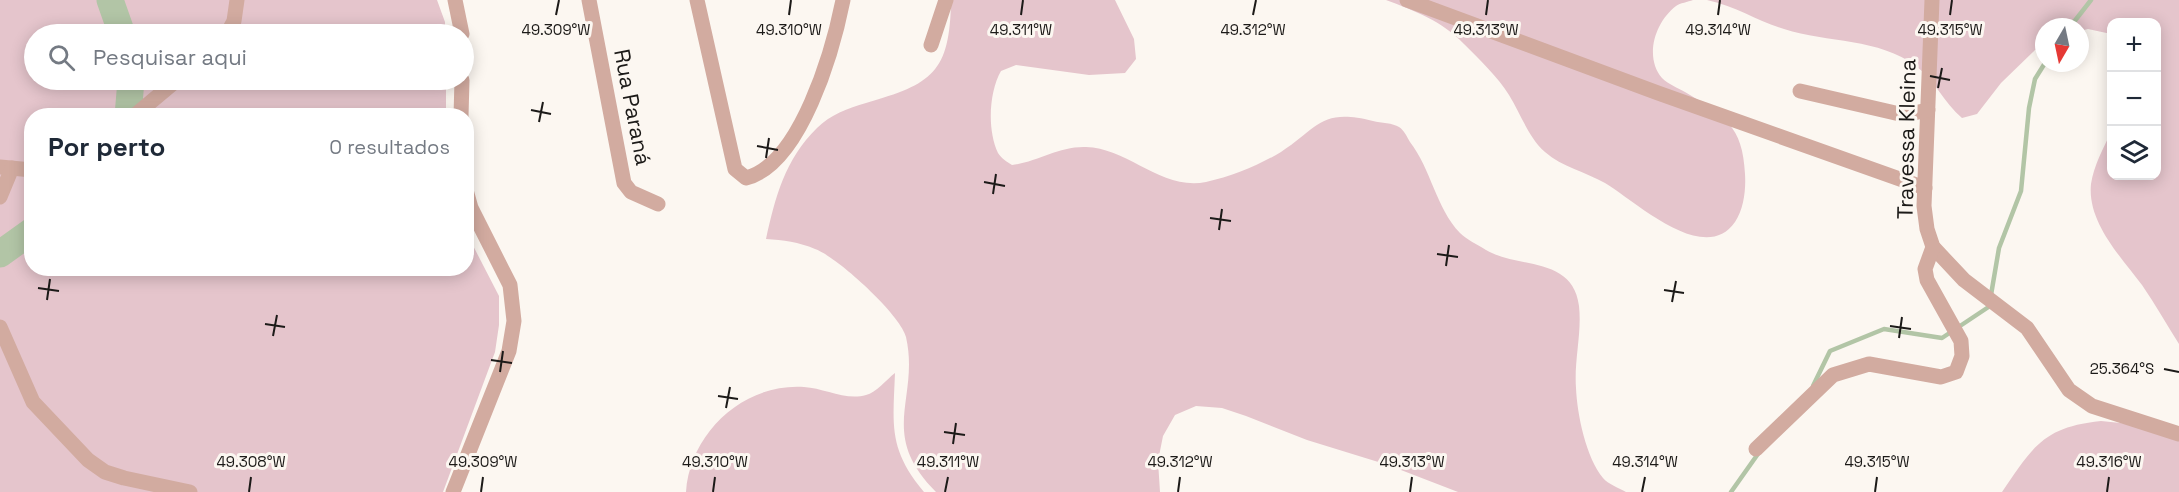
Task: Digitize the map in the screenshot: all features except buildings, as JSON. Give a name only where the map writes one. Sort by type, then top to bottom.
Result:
[{"type":"street","points":[[232,24],[237,0]]},
{"type":"street","points":[[455,0],[460,24]]},
{"type":"street","name":"Rua Paraná","points":[[589,0],[624,183],[631,192],[658,204]]},
{"type":"street","points":[[697,0],[735,169],[746,178],[761,174],[802,126],[812,105],[843,0]]},
{"type":"street","points":[[931,45],[946,0]]},
{"type":"street","points":[[1407,0],[1925,188]]},
{"type":"street","name":"Travessa Kleina","points":[[1932,0],[1925,188],[1927,229],[1933,248],[1964,280],[2027,328],[2069,390],[2092,406],[2179,434]]},
{"type":"street","points":[[144,108],[165,90]]},
{"type":"street","points":[[461,108],[462,90]]},
{"type":"street","points":[[1800,91],[1905,115],[1928,110]]},
{"type":"street","points":[[0,197],[6,167],[24,169]]},
{"type":"street","points":[[453,492],[509,351],[514,321],[510,285],[474,214]]},
{"type":"street","points":[[1756,449],[1833,375],[1869,364],[1941,377],[1956,372],[1962,356],[1961,341],[1926,280],[1925,269],[1933,248]]},
{"type":"street","points":[[0,327],[33,402],[88,460],[105,472],[124,478],[190,492]]},
{"type":"shaded area","points":[[0,0],[437,0],[445,24],[24,24],[24,90],[446,90],[446,108],[24,108],[24,276],[474,276],[474,248],[499,296],[499,325],[495,352],[443,492],[0,492]]},
{"type":"shaded area","points":[[951,0],[1115,0],[1134,39],[1136,59],[1125,73],[1089,75],[1016,65],[1001,71],[992,100],[992,133],[998,153],[1012,165],[1057,151],[1086,147],[1116,154],[1175,180],[1190,183],[1206,182],[1235,174],[1263,162],[1281,152],[1322,122],[1331,119],[1356,118],[1401,128],[1423,164],[1445,212],[1460,233],[1499,256],[1555,271],[1575,290],[1580,316],[1576,388],[1578,410],[1587,448],[1603,478],[1626,492],[1458,492],[1388,465],[1307,440],[1222,408],[1196,406],[1175,415],[1163,436],[1158,461],[1160,492],[936,492],[918,471],[908,452],[904,433],[909,359],[902,327],[881,301],[852,274],[825,254],[797,243],[766,239],[773,209],[789,166],[817,128],[828,119],[846,110],[907,89],[933,72],[947,44]]},
{"type":"shaded area","points":[[1386,0],[1693,0],[1676,6],[1662,21],[1654,40],[1654,60],[1662,78],[1721,115],[1735,133],[1743,158],[1745,192],[1735,222],[1722,234],[1706,237],[1688,234],[1651,215],[1605,183],[1566,166],[1539,146],[1509,95],[1488,68],[1456,36],[1418,13]]},
{"type":"shaded area","points":[[1707,0],[2179,0],[2179,344],[2142,285],[2107,238],[2094,212],[2091,198],[2094,170],[2107,140],[2107,180],[2161,180],[2161,18],[2107,18],[2107,33],[2089,29],[2089,18],[2035,18],[2035,50],[2001,83],[1977,114],[1962,118],[1923,72],[1902,57],[1870,46],[1784,29]]},
{"type":"shaded area","points":[[895,373],[894,422],[898,449],[912,477],[924,492],[686,492],[690,470],[709,432],[741,403],[760,393],[782,388],[804,387],[843,395],[866,395],[877,389]]},
{"type":"shaded area","points":[[2101,421],[2179,429],[2179,492],[2002,492],[2032,451],[2052,434],[2065,428]]},
{"type":"waterway","points":[[110,0],[118,24]]},
{"type":"waterway","points":[[2077,18],[2091,0]]},
{"type":"waterway","points":[[1991,295],[1999,248],[2021,191],[2029,108],[2035,79],[2039,72]]},
{"type":"waterway","points":[[129,108],[130,90]]},
{"type":"waterway","points":[[0,254],[24,237]]},
{"type":"waterway","points":[[1813,386],[1830,351],[1884,329],[1942,338],[1990,306],[1990,303]]},
{"type":"waterway","points":[[1731,492],[1760,451]]}]
